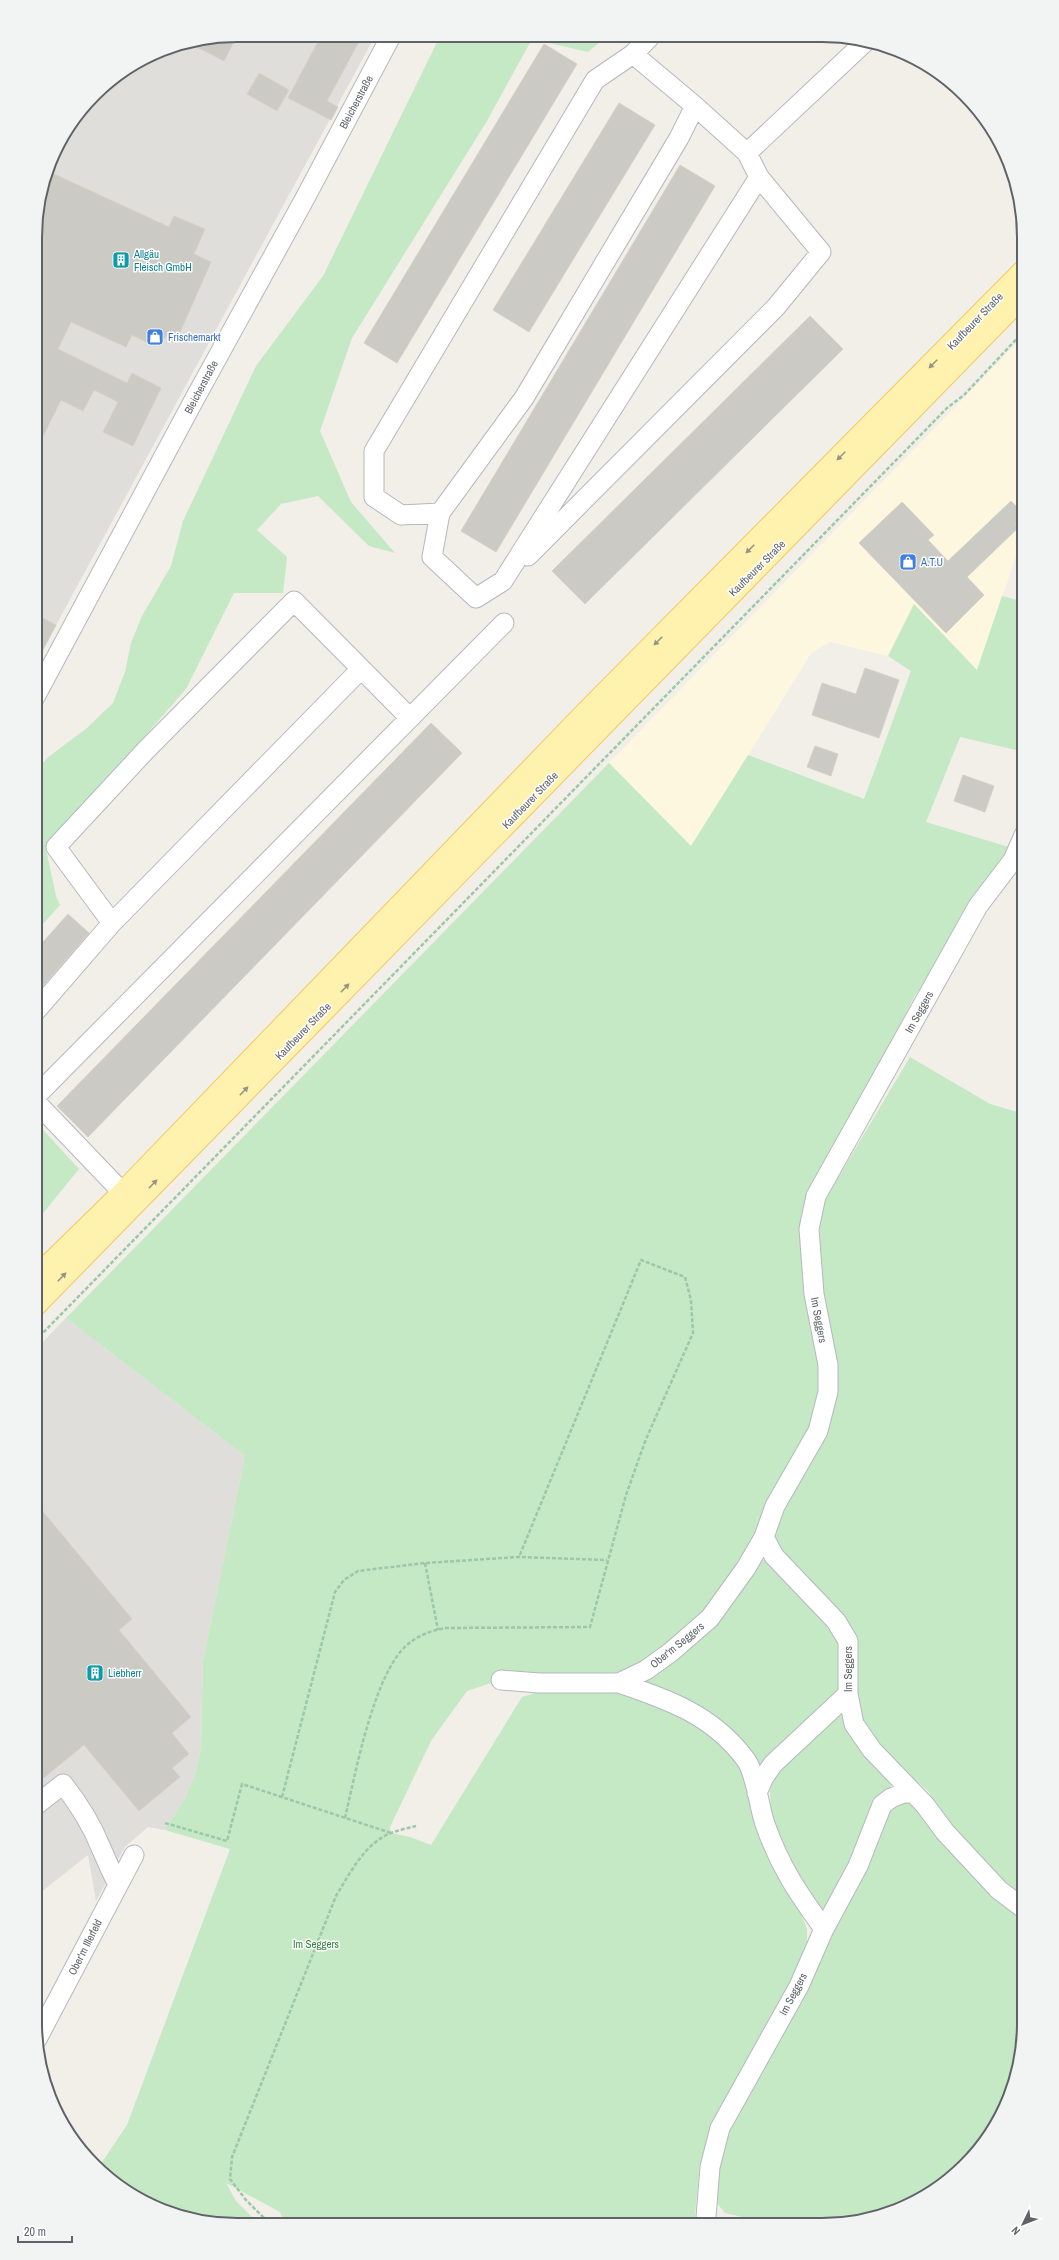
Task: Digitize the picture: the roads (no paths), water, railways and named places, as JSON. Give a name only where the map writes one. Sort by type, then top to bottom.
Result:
[{"type":"main road","name":"Kaufbeurer Straße","points":[[42,1272],[123,1193],[586,714],[1017,278]]},
{"type":"main road","name":"Kaufbeurer Straße","points":[[42,1298],[1017,302]]},
{"type":"street","name":"Bleicherstraße","points":[[42,684],[388,42]]},
{"type":"street","points":[[440,513],[401,515],[374,497],[374,451],[595,80],[633,54],[645,42]]},
{"type":"street","points":[[747,154],[860,46]]},
{"type":"street","points":[[633,54],[695,106],[747,154],[759,177],[821,252],[776,307],[503,581],[476,598],[432,557],[440,513],[524,398],[679,138],[695,106]]},
{"type":"street","points":[[503,581],[759,177]]},
{"type":"street","points":[[112,923],[56,847],[146,750],[294,601],[409,717]]},
{"type":"street","points":[[42,1090],[409,717],[504,623]]},
{"type":"street","points":[[42,1004],[112,923],[361,668]]},
{"type":"street","name":"Im Seggers","points":[[1017,851],[1013,860],[974,913],[816,1196],[809,1229],[814,1294],[828,1365],[828,1392],[818,1430],[776,1506],[764,1537],[778,1561],[836,1620],[848,1641],[848,1694],[854,1724],[872,1750],[925,1805],[945,1832],[999,1890],[1017,1904]]},
{"type":"street","points":[[42,1109],[123,1193]]},
{"type":"street","name":"Ober'm Seggers","points":[[501,1680],[539,1683],[618,1683],[646,1670],[671,1652],[710,1618],[746,1568],[764,1537]]},
{"type":"street","points":[[618,1683],[668,1700],[700,1716],[719,1731],[747,1761],[757,1793],[762,1817],[774,1849],[793,1886],[824,1929]]},
{"type":"street","points":[[757,1793],[764,1777],[774,1764],[848,1694]]},
{"type":"street","points":[[42,1800],[62,1784],[74,1798],[85,1817],[101,1847],[108,1867],[118,1884]]},
{"type":"street","name":"Im Seggers","points":[[706,2217],[710,2166],[720,2128],[799,1986],[824,1929],[858,1866],[882,1805],[891,1798],[904,1793],[912,1793]]},
{"type":"street","name":"Ober'm Illerfeld","points":[[42,2029],[134,1855]]},
{"type":"place","name":"Allgäu Fleisch GmbH","points":[[121,260]]},
{"type":"place","name":"Frischemarkt","points":[[155,337]]},
{"type":"place","name":"A.T.U","points":[[908,562]]},
{"type":"place","name":"Liebherr","points":[[95,1673]]}]
